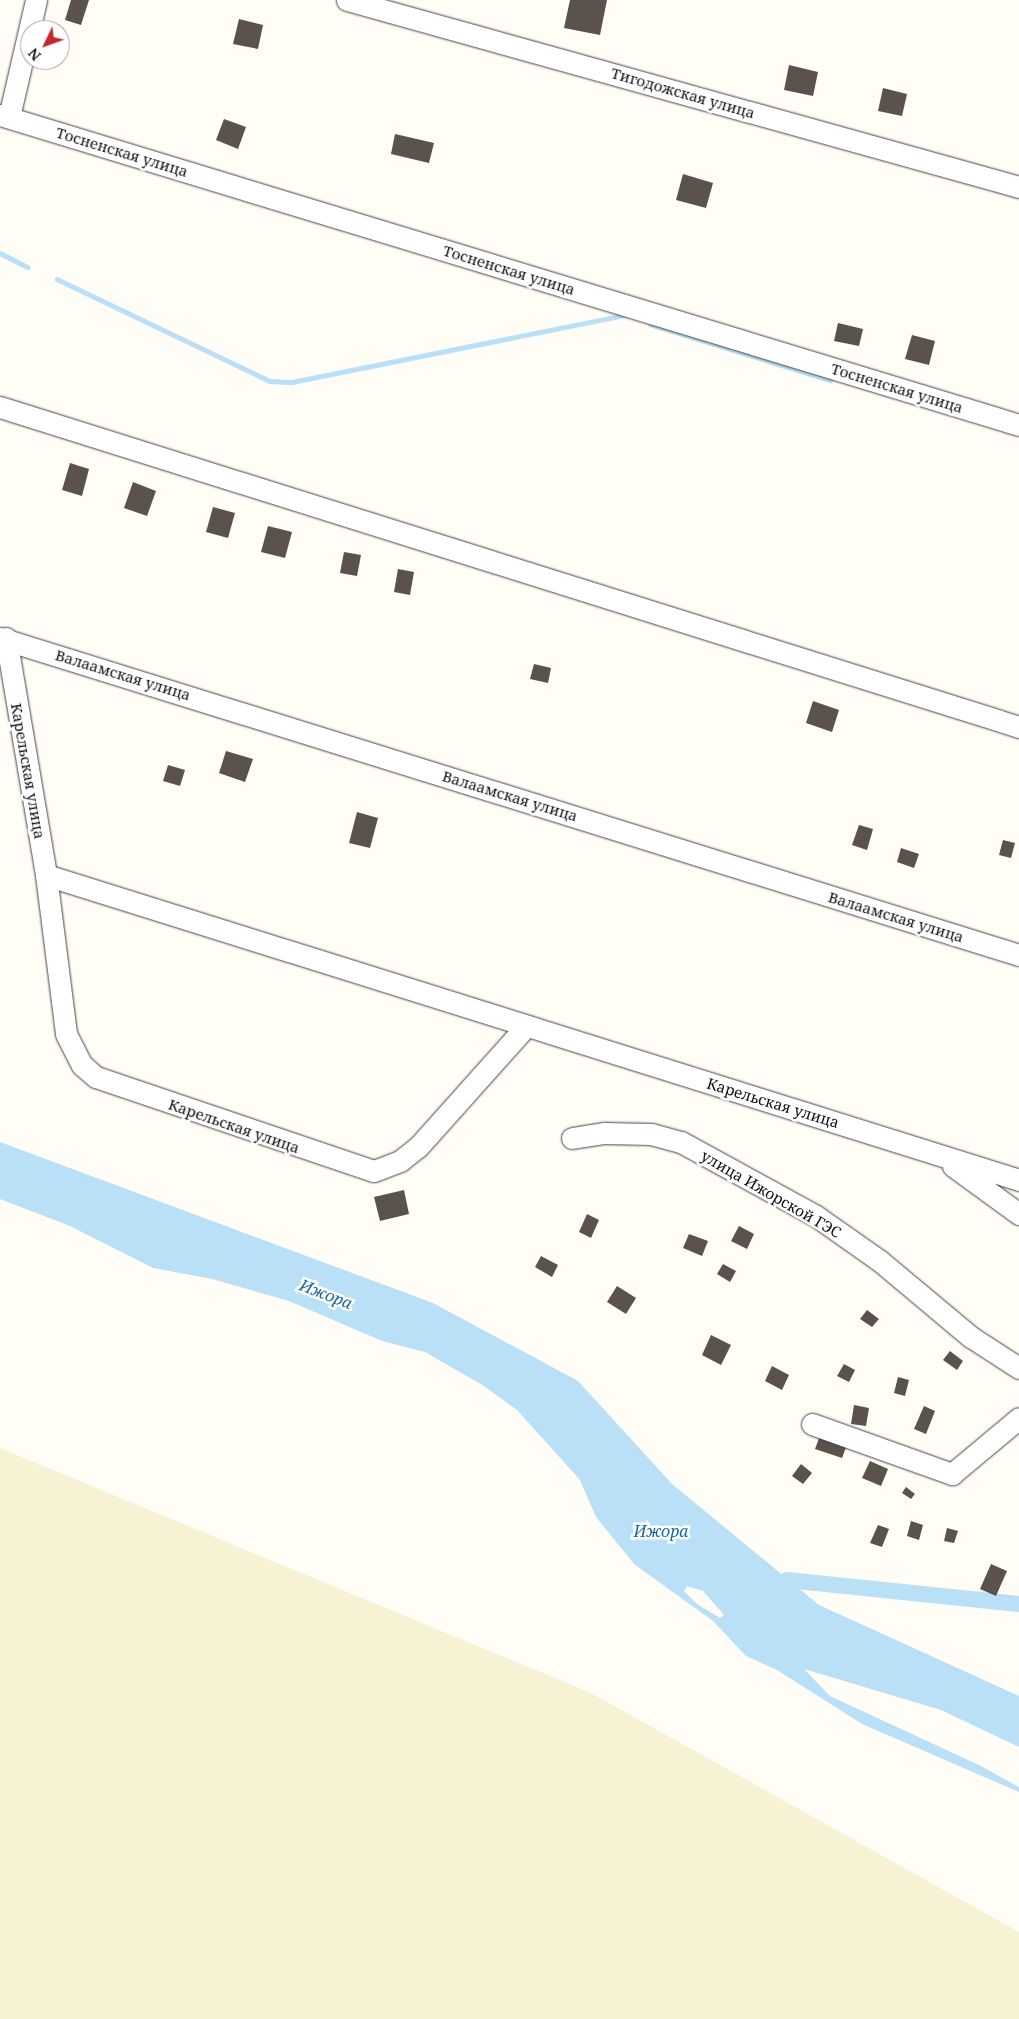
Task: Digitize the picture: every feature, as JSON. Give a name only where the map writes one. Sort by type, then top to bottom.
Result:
[{"type":"street","points":[[4,116],[36,0]]},
{"type":"street","name":"Тигодожская улица","points":[[347,0],[1019,186]]},
{"type":"street","name":"Тосненская улица","points":[[4,116],[1019,425]]},
{"type":"street","points":[[0,407],[1019,727]]},
{"type":"street","name":"Карельская улица","points":[[3,638],[46,875],[66,1034],[82,1065],[96,1077],[360,1169],[387,1168],[418,1147],[526,1026]]},
{"type":"street","name":"Валаамская улица","points":[[3,638],[1019,955]]},
{"type":"street","name":"Карельская улица","points":[[46,875],[1019,1180]]},
{"type":"street","name":"улица Ижорской ГЭС","points":[[572,1138],[605,1133],[651,1134],[681,1142],[816,1216],[880,1261],[971,1337],[1019,1368]]},
{"type":"street","points":[[941,1157],[1019,1214]]},
{"type":"street","points":[[812,1424],[952,1474],[1019,1418]]},
{"type":"shaded area","points":[[0,1448],[591,1693],[1019,1932],[1019,2019],[0,2019]]},
{"type":"water","name":"Ижора","points":[[0,1142],[433,1303],[578,1381],[672,1484],[819,1605],[1019,1696],[1019,1747],[941,1710],[804,1669],[830,1696],[981,1766],[1019,1787],[1019,1792],[862,1724],[777,1670],[746,1656],[713,1621],[634,1564],[596,1517],[580,1480],[517,1410],[484,1386],[425,1352],[382,1341],[289,1301],[212,1279],[153,1268],[70,1226],[0,1199]],"holes":[[[687,1586],[703,1591],[724,1615],[720,1618],[697,1604],[684,1591]]]},
{"type":"building","points":[[71,0],[89,0],[81,25],[65,20]]},
{"type":"building","points":[[570,0],[607,0],[600,35],[564,28]]},
{"type":"building","points":[[239,19],[263,25],[258,49],[233,44]]},
{"type":"building","points":[[789,65],[818,72],[813,96],[784,90]]},
{"type":"building","points":[[883,88],[907,94],[902,116],[878,111]]},
{"type":"building","points":[[224,119],[246,127],[238,149],[216,140]]},
{"type":"building","points":[[395,134],[434,143],[429,163],[391,154]]},
{"type":"building","points":[[683,174],[713,183],[706,208],[676,200]]},
{"type":"building","points":[[838,323],[863,329],[859,346],[834,341]]},
{"type":"building","points":[[912,335],[935,341],[929,365],[905,359]]},
{"type":"building","points":[[70,463],[89,469],[82,496],[62,490]]},
{"type":"building","points":[[133,482],[156,491],[147,516],[124,508]]},
{"type":"building","points":[[213,507],[235,513],[228,538],[206,532]]},
{"type":"building","points":[[268,526],[292,532],[285,558],[261,552]]},
{"type":"building","points":[[344,552],[361,555],[357,576],[340,573]]},
{"type":"building","points":[[398,569],[414,572],[410,595],[394,592]]},
{"type":"building","points":[[534,664],[551,668],[548,683],[530,679]]},
{"type":"building","points":[[813,701],[839,710],[832,732],[806,723]]},
{"type":"building","points":[[226,751],[253,759],[245,782],[219,773]]},
{"type":"building","points":[[168,765],[185,770],[180,786],[163,781]]},
{"type":"building","points":[[357,812],[378,818],[370,848],[349,843]]},
{"type":"building","points":[[859,825],[873,829],[867,850],[852,845]]},
{"type":"building","points":[[1003,840],[1015,843],[1011,858],[999,855]]},
{"type":"building","points":[[901,848],[919,854],[914,868],[897,862]]},
{"type":"building","points":[[404,1190],[409,1214],[380,1221],[374,1197]]},
{"type":"building","points":[[587,1214],[599,1220],[591,1238],[579,1232]]},
{"type":"building","points":[[739,1226],[754,1234],[747,1249],[731,1241]]},
{"type":"building","points":[[689,1234],[708,1241],[702,1256],[683,1248]]},
{"type":"building","points":[[541,1256],[558,1265],[552,1277],[535,1267]]},
{"type":"building","points":[[723,1264],[736,1271],[730,1282],[717,1274]]},
{"type":"building","points":[[617,1286],[636,1298],[626,1314],[607,1302]]},
{"type":"building","points":[[867,1310],[879,1319],[872,1327],[860,1319]]},
{"type":"building","points":[[711,1335],[731,1345],[721,1365],[702,1355]]},
{"type":"building","points":[[950,1351],[963,1361],[957,1370],[943,1360]]},
{"type":"building","points":[[844,1364],[855,1370],[849,1382],[837,1376]]},
{"type":"building","points":[[772,1366],[789,1375],[782,1390],[765,1381]]},
{"type":"building","points":[[898,1377],[909,1380],[905,1396],[894,1393]]},
{"type":"building","points":[[854,1405],[869,1408],[866,1426],[851,1424]]},
{"type":"building","points":[[924,1406],[935,1411],[926,1434],[914,1429]]},
{"type":"building","points":[[821,1433],[848,1442],[842,1458],[815,1449]]},
{"type":"building","points":[[870,1461],[888,1469],[881,1486],[862,1478]]},
{"type":"building","points":[[801,1464],[812,1473],[803,1484],[792,1476]]},
{"type":"building","points":[[906,1487],[915,1494],[911,1499],[902,1493]]},
{"type":"building","points":[[911,1521],[923,1525],[919,1540],[907,1536]]},
{"type":"building","points":[[878,1525],[889,1529],[882,1547],[870,1543]]},
{"type":"building","points":[[947,1528],[958,1531],[954,1543],[944,1541]]},
{"type":"building","points":[[991,1564],[1007,1571],[996,1596],[980,1589]]},
{"type":"waterway","points":[[0,253],[28,267]]},
{"type":"waterway","points":[[57,279],[270,381],[292,382],[623,315]]},
{"type":"waterway","points":[[650,324],[830,380]]},
{"type":"waterway","points":[[787,1580],[1019,1604]]}]
